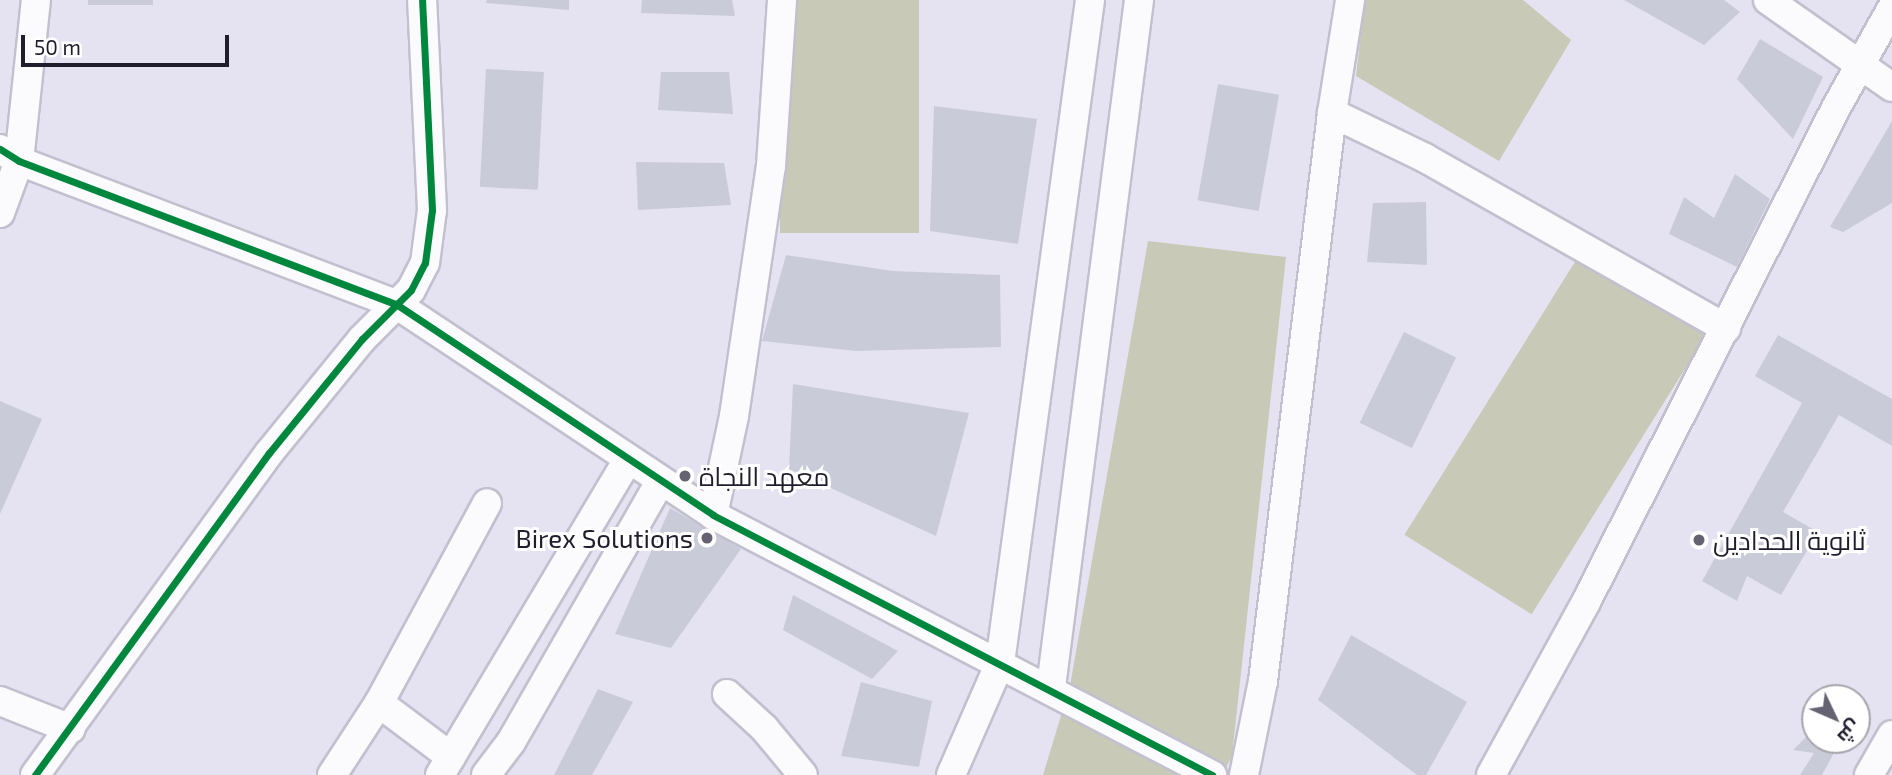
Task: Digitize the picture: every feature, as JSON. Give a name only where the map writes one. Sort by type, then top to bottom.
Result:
[{"type":"street","points":[[0,213],[36,0]]},
{"type":"street","points":[[35,775],[269,453],[396,304],[411,290],[425,263],[432,210],[422,0]]},
{"type":"street","points":[[713,516],[734,416],[771,166],[782,0]]},
{"type":"street","points":[[951,775],[1000,663],[1090,0]]},
{"type":"street","points":[[1051,687],[1139,0]]},
{"type":"street","points":[[1244,775],[1263,681],[1332,113],[1350,0]]},
{"type":"street","points":[[1768,0],[1892,87]]},
{"type":"street","points":[[1491,775],[1892,8]]},
{"type":"street","points":[[1332,113],[1425,158],[1726,328]]},
{"type":"street","points":[[10,155],[396,304],[713,516],[1051,687],[1212,775]]},
{"type":"street","points":[[379,703],[446,766],[628,460]]},
{"type":"street","points":[[486,775],[511,742],[660,482]]},
{"type":"street","points":[[332,775],[379,703],[487,503]]},
{"type":"street","points":[[727,694],[803,775]]},
{"type":"street","points":[[0,701],[71,729]]},
{"type":"street","points":[[1869,775],[1892,735]]},
{"type":"green space","points":[[780,0],[919,0],[919,233],[780,233]]},
{"type":"green space","points":[[1365,0],[1523,0],[1571,40],[1499,161],[1356,76]]},
{"type":"green space","points":[[1148,241],[1286,257],[1232,756],[1222,775],[1043,775],[1070,686]]},
{"type":"green space","points":[[1583,249],[1710,328],[1532,614],[1404,535]]},
{"type":"building","points":[[88,0],[153,0],[153,5],[88,5]]},
{"type":"building","points":[[487,0],[569,0],[569,10],[486,3]]},
{"type":"building","points":[[642,0],[732,0],[735,16],[641,13]]},
{"type":"building","points":[[1624,0],[1724,0],[1740,12],[1704,45]]},
{"type":"building","points":[[1760,39],[1823,77],[1793,139],[1737,79]]},
{"type":"building","points":[[486,69],[544,72],[538,190],[480,187]]},
{"type":"building","points":[[661,72],[729,72],[733,114],[658,110]]},
{"type":"building","points":[[1218,84],[1279,95],[1259,211],[1198,200]]},
{"type":"building","points":[[934,106],[1037,119],[1018,244],[930,231]]},
{"type":"building","points":[[1892,121],[1892,203],[1843,232],[1830,227]]},
{"type":"building","points":[[636,162],[724,163],[731,205],[638,210]]},
{"type":"building","points":[[1735,174],[1770,199],[1737,267],[1669,234],[1684,197],[1714,218]]},
{"type":"building","points":[[1426,202],[1427,265],[1367,262],[1373,203]]},
{"type":"building","points":[[786,255],[893,271],[1000,275],[1001,347],[856,351],[762,341]]},
{"type":"building","points":[[1404,332],[1456,357],[1412,448],[1360,423]]},
{"type":"building","points":[[1778,335],[1892,399],[1892,446],[1839,415],[1783,512],[1818,532],[1781,595],[1747,576],[1737,601],[1702,581],[1802,403],[1755,376]]},
{"type":"building","points":[[793,384],[969,413],[936,536],[789,469]]},
{"type":"building","points":[[0,401],[42,419],[0,514]]},
{"type":"building","points":[[670,508],[741,549],[671,648],[615,634]]},
{"type":"building","points":[[793,595],[898,651],[872,679],[783,630]]},
{"type":"building","points":[[1351,635],[1467,702],[1426,775],[1417,775],[1318,700]]},
{"type":"building","points":[[861,682],[932,701],[919,767],[841,756]]},
{"type":"building","points":[[598,689],[633,702],[592,775],[554,775]]},
{"type":"building","points":[[1801,742],[1801,751],[1793,750]]},
{"type":"building","points":[[1813,754],[1833,754],[1822,775],[1800,775]]},
{"type":"cycle path","points":[[35,775],[269,453],[362,339],[411,290],[425,263],[432,210],[422,0]]},
{"type":"cycle path","points":[[0,149],[19,161],[396,304],[713,515],[1212,775]]},
{"type":"place","name":"معهد النجاة","points":[[685,476]]},
{"type":"place","name":"Birex Solutions","points":[[707,538]]},
{"type":"place","name":"ثانوية الحدادين","points":[[1699,540]]}]
